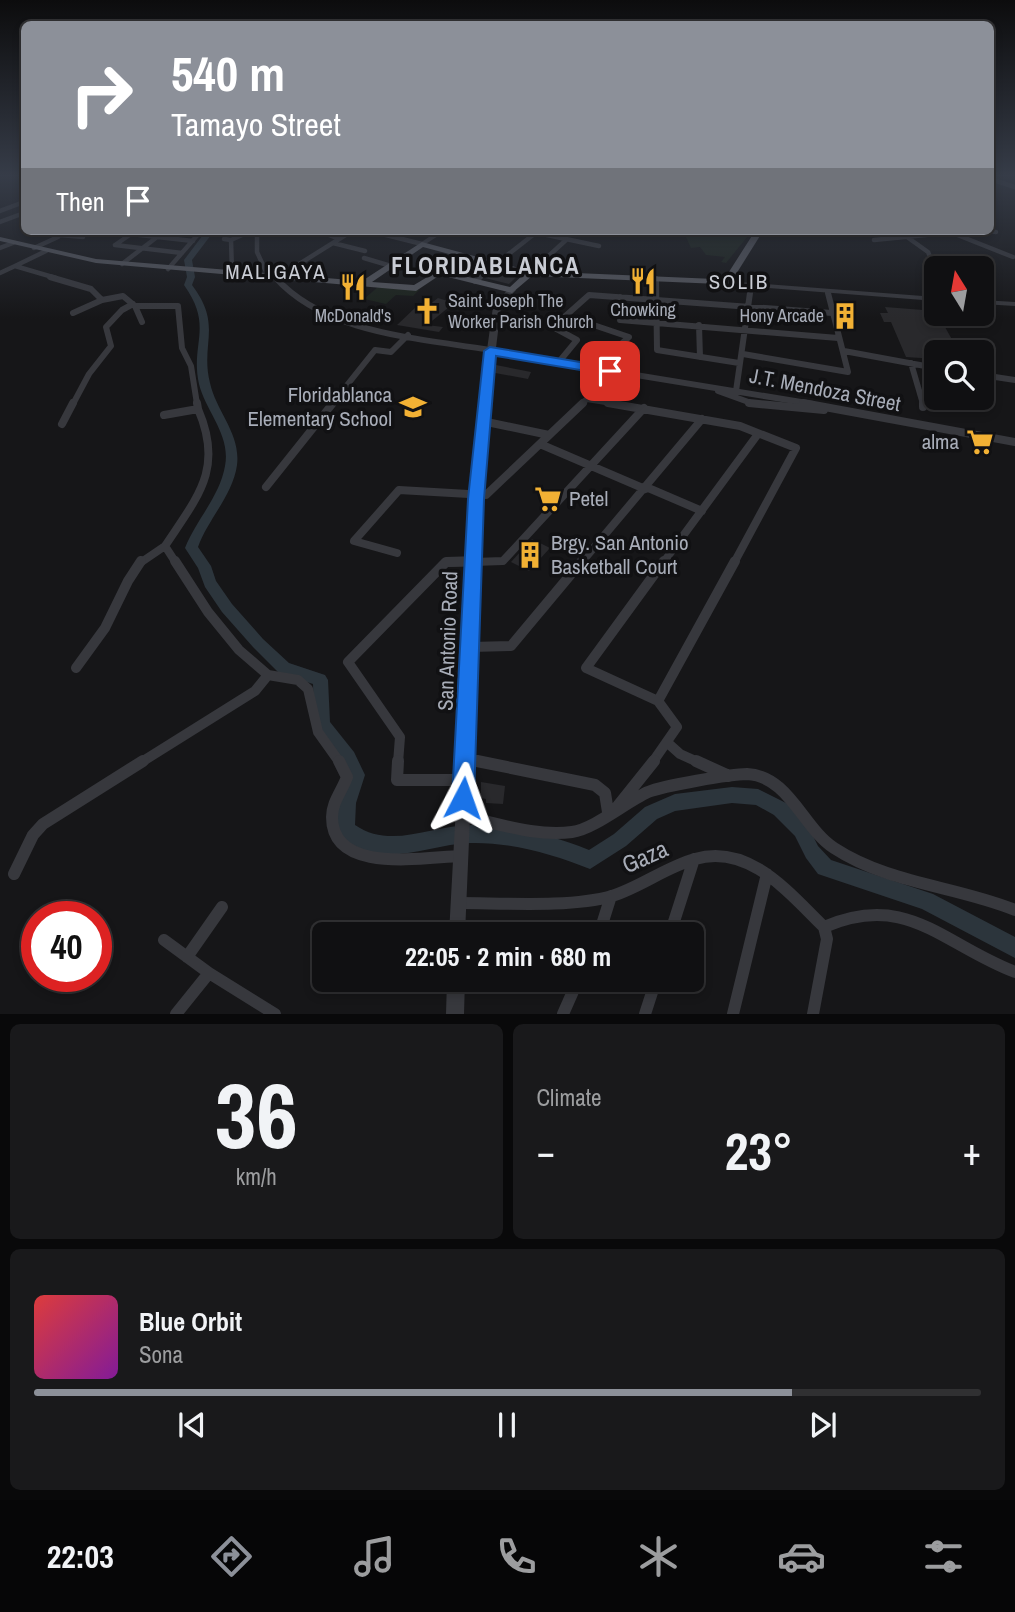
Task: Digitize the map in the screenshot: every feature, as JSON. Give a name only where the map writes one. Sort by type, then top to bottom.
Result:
[{"type":"main road","points":[[364,283],[422,244],[530,273],[716,282],[730,277],[756,235]]},
{"type":"main road","points":[[0,239],[46,251],[123,264],[416,288],[436,272],[512,290],[530,273]]},
{"type":"street","points":[[34,248],[57,235]]},
{"type":"street","points":[[72,235],[83,237]]},
{"type":"street","points":[[130,235],[115,245],[182,253]]},
{"type":"street","points":[[140,235],[193,241]]},
{"type":"street","points":[[171,269],[198,235]]},
{"type":"street","points":[[232,272],[228,239],[240,235]]},
{"type":"street","points":[[257,235],[257,252],[269,276],[308,305],[350,322],[490,351],[712,388],[755,405],[818,411],[830,409]]},
{"type":"street","points":[[326,235],[365,251]]},
{"type":"street","points":[[269,276],[311,257],[346,235]]},
{"type":"street","points":[[386,235],[422,244],[437,235]]},
{"type":"street","points":[[475,281],[533,235]]},
{"type":"street","points":[[548,235],[600,246]]},
{"type":"street","points":[[874,240],[939,235]]},
{"type":"street","points":[[958,235],[1013,257]]},
{"type":"street","points":[[123,264],[159,237]]},
{"type":"street","points":[[907,237],[930,256]]},
{"type":"street","points":[[530,273],[566,240]]},
{"type":"street","points":[[0,248],[13,243]]},
{"type":"street","points":[[0,273],[46,251]]},
{"type":"street","points":[[303,253],[311,257]]},
{"type":"street","points":[[364,258],[391,265]]},
{"type":"street","points":[[15,265],[91,289],[102,300]]},
{"type":"street","points":[[656,279],[657,350],[739,363]]},
{"type":"street","points":[[716,282],[828,293],[924,298]]},
{"type":"street","points":[[736,391],[751,286]]},
{"type":"street","name":"San Antonio Road","points":[[457,922],[476,499],[482,421],[497,307],[512,290]]},
{"type":"street","points":[[743,354],[848,372],[828,293]]},
{"type":"street","points":[[558,363],[577,340],[553,327],[589,295],[832,313]]},
{"type":"street","points":[[73,313],[102,300],[123,296],[134,305],[142,322]]},
{"type":"street","points":[[620,297],[620,320],[838,338]]},
{"type":"street","points":[[994,303],[1015,304]]},
{"type":"street","points":[[62,424],[89,374],[111,346],[106,327],[134,305],[178,306],[182,325],[182,348],[191,366],[198,409],[208,435],[210,462],[191,504],[165,546],[152,551],[133,569],[105,628],[76,668]]},
{"type":"street","points":[[567,316],[629,337],[612,352]]},
{"type":"street","points":[[699,325],[700,356]]},
{"type":"street","points":[[266,486],[376,350],[391,352],[408,335]]},
{"type":"street","points":[[844,351],[924,366]]},
{"type":"street","points":[[911,363],[916,382],[923,391],[923,407]]},
{"type":"street","points":[[994,377],[1015,380]]},
{"type":"street","name":"J.T. Mendoza Street","points":[[712,388],[1015,442]]},
{"type":"street","points":[[397,553],[354,541],[400,490],[462,494],[476,499],[486,495],[587,399],[740,426],[796,448],[666,691],[657,701]]},
{"type":"street","points":[[464,780],[397,780],[400,737],[348,662],[446,562],[474,564],[503,561],[644,408]]},
{"type":"street","points":[[164,415],[198,409]]},
{"type":"street","points":[[471,647],[511,646],[702,419]]},
{"type":"street","points":[[482,421],[549,435]]},
{"type":"street","points":[[613,809],[653,760],[670,745],[677,727],[657,701],[586,668],[758,434]]},
{"type":"street","points":[[540,444],[702,511]]},
{"type":"street","points":[[165,546],[208,612],[239,649],[268,675],[298,680],[308,689],[318,732],[344,767],[347,779],[335,801],[333,813],[333,826],[340,845],[351,854],[364,858],[461,851]]},
{"type":"street","points":[[14,874],[33,835],[43,824],[255,691],[268,675]]},
{"type":"street","points":[[670,745],[680,754],[730,777]]},
{"type":"street","points":[[466,759],[595,785],[605,793],[613,809]]},
{"type":"street","points":[[462,819],[554,833],[585,829],[613,809],[650,791],[746,774],[761,776],[780,788],[832,847],[868,866],[923,886],[990,900],[1015,910]]},
{"type":"street","name":"Gaza","points":[[458,903],[560,902],[611,896],[708,854],[728,855],[747,861],[767,874],[824,927]]},
{"type":"street","points":[[674,922],[694,859]]},
{"type":"street","points":[[733,1013],[767,874]]},
{"type":"street","points":[[603,922],[611,896]]},
{"type":"street","points":[[187,957],[222,907]]},
{"type":"street","points":[[813,1013],[827,939],[824,927],[838,919],[869,914],[901,915],[936,930],[976,956],[1015,972]]},
{"type":"street","points":[[163,940],[209,973],[275,1013]]},
{"type":"street","points":[[176,1013],[209,973]]},
{"type":"street","points":[[455,1013],[456,992]]},
{"type":"street","points":[[563,1013],[573,992]]},
{"type":"street","points":[[645,1013],[652,992]]},
{"type":"shaded area","points":[[615,235],[749,235],[726,263],[721,262],[725,257],[706,255],[700,247],[691,248],[686,237]]},
{"type":"shaded area","points":[[380,285],[419,290],[413,296],[396,295],[386,304],[364,299]]},
{"type":"building","points":[[441,254],[476,264],[463,273],[428,263]]},
{"type":"building","points":[[497,269],[518,275],[509,284],[485,278]]},
{"type":"building","points":[[438,298],[454,303],[427,325],[443,327],[439,332],[397,325],[417,306],[425,308]]},
{"type":"building","points":[[885,307],[924,310],[924,326],[944,326],[952,340],[924,340],[924,358],[906,357],[891,322],[884,322],[880,313],[888,313]]},
{"type":"building","points":[[496,365],[531,372],[528,379],[495,373]]},
{"type":"building","name":"Brgy. San Antonio Basketball Court","points":[[532,539],[550,548],[529,571],[511,562]]},
{"type":"building","points":[[481,782],[505,786],[503,804],[486,803],[486,799],[481,798]]},
{"type":"waterway","points":[[207,235],[188,260],[191,277],[188,285],[203,310],[205,322],[204,382],[231,445],[232,456],[224,487],[191,548],[227,608],[258,643],[284,668],[320,680],[322,724],[348,757],[357,775],[347,803],[346,829],[364,841],[387,845],[470,834],[501,836],[547,845],[590,860],[620,840],[651,813],[675,803],[732,795],[758,797],[780,809],[801,830],[812,852],[825,867],[926,901],[1015,948]]},
{"type":"place","name":"Chowking","points":[[643,281]]},
{"type":"place","name":"McDonald's","points":[[353,287]]},
{"type":"place","name":"Saint Joseph The Worker Parish Church","points":[[427,311]]},
{"type":"place","name":"Hony Arcade","points":[[845,316]]},
{"type":"place","name":"Floridablanca Elementary School","points":[[413,407]]},
{"type":"place","name":"alma","points":[[980,442]]},
{"type":"place","name":"Petel","points":[[548,499]]},
{"type":"place","name":"Brgy. San Antonio Basketball Court","points":[[530,555]]},
{"type":"district","name":"FLORIDABLANCA","points":[[486,266]]},
{"type":"district","name":"MALIGAYA","points":[[276,272]]},
{"type":"district","name":"SOLIB","points":[[739,282]]},
{"type":"route","points":[[463,798],[476,499],[490,351],[610,371]]}]
